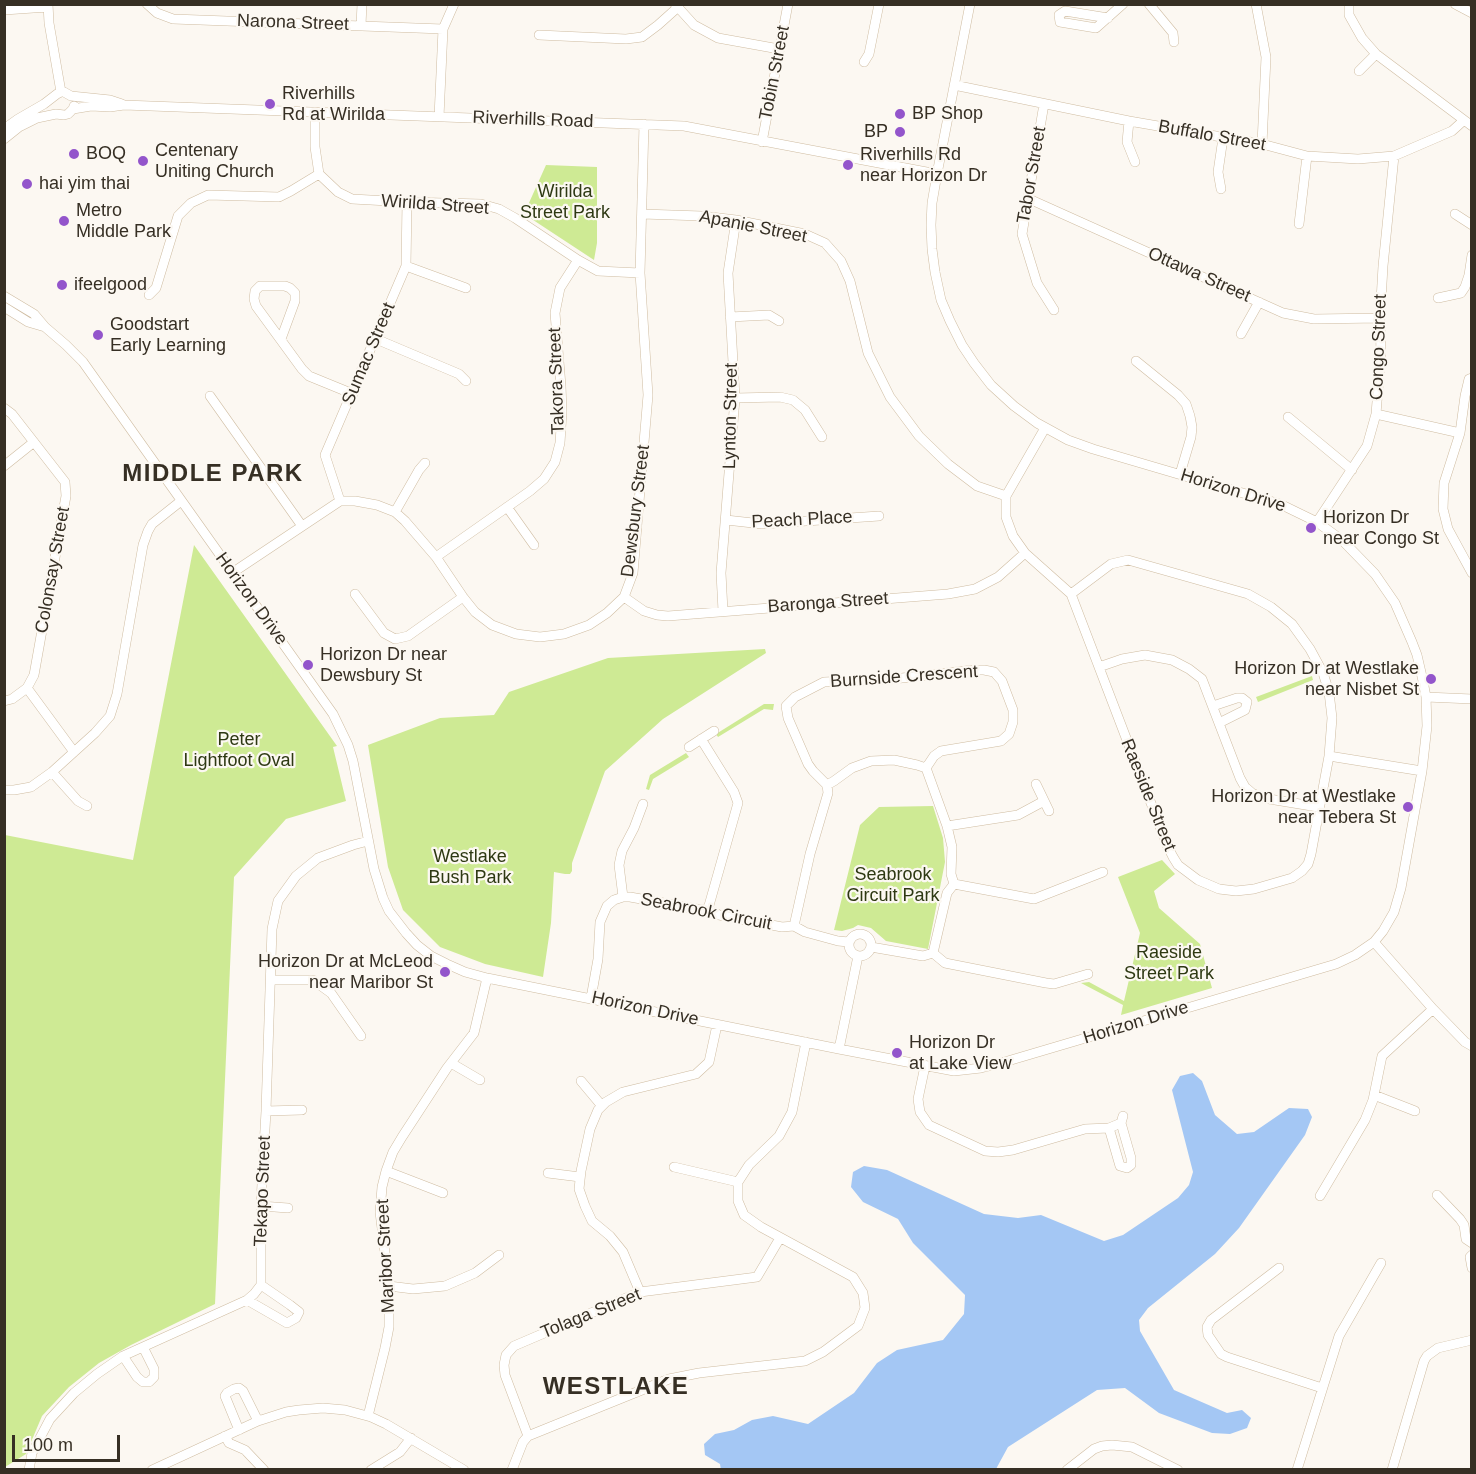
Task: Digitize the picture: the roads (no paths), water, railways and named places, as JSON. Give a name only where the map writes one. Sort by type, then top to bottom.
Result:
[{"type":"street","name":"Narona Street","points":[[147,4],[157,13],[174,19],[443,29]]},
{"type":"street","points":[[361,25],[362,4]]},
{"type":"street","points":[[439,117],[443,29],[454,4]]},
{"type":"street","name":"Tobin Street","points":[[762,142],[788,4]]},
{"type":"street","points":[[864,62],[869,54],[879,4]]},
{"type":"street","name":"Horizon Drive","points":[[4,296],[34,314],[83,362],[324,702],[341,729],[352,761],[378,885],[389,911],[417,945],[454,968],[487,978],[839,1049],[944,1070],[965,1071],[1001,1063],[1336,964],[1374,942],[1389,921],[1399,898],[1422,771],[1427,726],[1426,697],[1417,655],[1407,628],[1395,603],[1375,574],[1343,541],[1317,522],[1280,504],[1068,440],[1045,428],[1014,406],[991,385],[962,345],[950,321],[934,272],[931,225],[937,174],[970,4]]},
{"type":"street","points":[[1108,18],[1123,4]]},
{"type":"street","points":[[1149,4],[1173,33],[1174,42]]},
{"type":"street","points":[[1256,4],[1266,57],[1262,144]]},
{"type":"street","points":[[1348,4],[1349,15],[1362,39],[1376,54],[1467,124]]},
{"type":"street","points":[[1455,4],[1472,13]]},
{"type":"street","points":[[4,10],[48,6],[57,95],[51,107],[56,114]]},
{"type":"street","points":[[538,35],[642,38],[676,6],[694,25],[718,38],[779,49]]},
{"type":"street","points":[[1359,71],[1376,54]]},
{"type":"street","name":"Buffalo Street","points":[[954,85],[1129,121],[1262,144],[1306,156],[1358,159],[1394,156],[1467,124]]},
{"type":"street","points":[[4,129],[57,95],[68,93],[74,102],[73,109],[68,114],[38,118],[19,127],[4,139]]},
{"type":"street","name":"Riverhills Road","points":[[71,96],[110,100],[124,105]]},
{"type":"street","name":"Tabor Street","points":[[1044,104],[1022,234],[1037,283],[1054,310]]},
{"type":"street","name":"Riverhills Road","points":[[73,109],[124,105],[684,126],[937,174]]},
{"type":"street","points":[[149,295],[156,288],[178,216],[191,202],[208,195],[279,196],[319,174],[315,147],[315,112]]},
{"type":"street","points":[[1129,121],[1127,141],[1135,162]]},
{"type":"street","name":"Dewsbury Street","points":[[395,512],[436,557],[475,612],[492,625],[516,634],[540,637],[564,634],[589,625],[607,613],[624,597],[633,573],[648,395],[640,273],[644,124]]},
{"type":"street","points":[[1221,189],[1218,172],[1223,138]]},
{"type":"street","points":[[1299,224],[1306,156]]},
{"type":"street","name":"Congo Street","points":[[1317,522],[1367,446],[1376,414],[1381,352],[1383,266],[1394,156]]},
{"type":"street","name":"Wirilda Street","points":[[319,174],[338,192],[352,199],[481,204],[499,209],[598,271],[640,273]]},
{"type":"street","name":"Ottawa Street","points":[[1027,198],[1283,313],[1314,319],[1380,318]]},
{"type":"street","name":"Sumac Street","points":[[340,501],[326,455],[406,266],[407,202]]},
{"type":"street","name":"Apanie Street","points":[[642,214],[702,216],[736,220],[805,234],[825,243],[841,261],[850,281],[868,353],[890,397],[919,436],[948,464],[977,486],[1006,495]]},
{"type":"street","points":[[1455,214],[1472,225]]},
{"type":"street","name":"Lynton Street","points":[[723,611],[721,573],[735,398],[728,273],[736,220]]},
{"type":"street","points":[[1438,298],[1461,293],[1470,274],[1472,255]]},
{"type":"street","name":"Takora Street","points":[[436,557],[544,479],[555,462],[560,443],[562,412],[555,313],[560,288],[578,260]]},
{"type":"street","points":[[406,266],[466,288]]},
{"type":"street","points":[[281,339],[295,300],[295,293],[285,286],[260,286],[255,291],[256,306],[302,369],[309,376],[353,394]]},
{"type":"street","points":[[1241,334],[1259,302]]},
{"type":"street","name":"Horizon Drive","points":[[4,307],[28,322],[45,327]]},
{"type":"street","points":[[730,317],[769,315],[779,321]]},
{"type":"street","points":[[376,339],[459,374],[466,381]]},
{"type":"street","points":[[1136,361],[1186,404],[1192,428],[1180,474]]},
{"type":"street","points":[[1471,572],[1448,529],[1443,509],[1444,483],[1460,432],[1469,379],[1472,378]]},
{"type":"street","points":[[210,396],[302,526]]},
{"type":"street","points":[[735,398],[780,397],[794,400],[806,410],[822,437]]},
{"type":"street","name":"Colonsay Street","points":[[4,408],[12,414],[65,482],[66,496],[34,675],[27,688]]},
{"type":"street","points":[[1376,414],[1460,432]]},
{"type":"street","points":[[1288,417],[1352,470]]},
{"type":"street","points":[[1006,495],[1045,428]]},
{"type":"street","points":[[4,466],[34,442]]},
{"type":"street","points":[[232,573],[340,501],[355,501],[395,512],[425,463]]},
{"type":"street","name":"Raeside Street","points":[[1006,495],[1006,517],[1013,536],[1025,553],[1071,594],[1167,845],[1178,865],[1198,880],[1219,889],[1237,892],[1292,878],[1302,871],[1308,864],[1311,854],[1329,756],[1332,710],[1323,673],[1310,649],[1295,629],[1271,607],[1248,594],[1128,560],[1111,564],[1071,594]]},
{"type":"street","points":[[4,790],[31,787],[52,772],[95,733],[110,716],[117,694],[143,545],[152,524],[181,501]]},
{"type":"street","points":[[507,507],[534,545]]},
{"type":"street","name":"Peach Place","points":[[726,520],[762,524],[879,516]]},
{"type":"street","name":"Baronga Street","points":[[624,597],[644,611],[668,616],[948,594],[975,590],[998,577],[1025,553]]},
{"type":"street","points":[[355,594],[384,633],[395,639],[408,636],[463,597]]},
{"type":"street","points":[[1099,667],[1122,659],[1145,655],[1172,660],[1189,669],[1202,679],[1245,787],[1263,798],[1318,807]]},
{"type":"street","name":"Burnside Crescent","points":[[827,784],[808,764],[788,718],[786,706],[795,697],[824,682],[893,679],[984,669],[994,672],[1002,681],[1013,710],[1013,722],[1009,734],[1001,741],[941,751],[934,756],[927,768]]},
{"type":"street","points":[[4,701],[12,699],[27,688],[74,752]]},
{"type":"street","points":[[1426,697],[1472,699]]},
{"type":"street","points":[[1213,706],[1236,698],[1242,698],[1247,702],[1245,710],[1219,723]]},
{"type":"street","points":[[688,747],[714,731]]},
{"type":"street","points":[[701,739],[734,792],[738,803],[708,909]]},
{"type":"street","points":[[1329,756],[1422,771]]},
{"type":"street","points":[[827,784],[852,768],[871,761],[894,760],[927,768],[952,847],[951,874],[954,884]]},
{"type":"street","points":[[52,772],[78,801],[87,806]]},
{"type":"street","name":"Seabrook Circuit","points":[[794,926],[810,854],[828,793],[827,784]]},
{"type":"street","points":[[1036,784],[1049,811]]},
{"type":"street","points":[[947,826],[1018,815],[1044,801]]},
{"type":"street","points":[[623,897],[619,865],[622,851],[643,804]]},
{"type":"street","name":"Tekapo Street","points":[[261,1285],[261,1206],[272,980],[272,929],[278,901],[296,876],[318,858],[353,844],[368,841]]},
{"type":"street","points":[[954,884],[1034,899],[1103,872]]},
{"type":"street","points":[[933,953],[947,893],[954,884]]},
{"type":"street","name":"Seabrook Circuit","points":[[591,998],[598,959],[600,922],[607,906],[623,897],[708,909],[719,915],[782,927],[794,926],[805,932],[849,942]]},
{"type":"street","points":[[862,934],[870,938],[871,947],[868,953],[858,956],[851,951],[849,942],[854,935],[862,934]]},
{"type":"street","points":[[1374,942],[1433,1009],[1465,1042],[1472,1046]]},
{"type":"street","points":[[871,947],[923,957],[933,953]]},
{"type":"street","points":[[933,953],[945,963],[1046,983],[1054,984],[1088,974]]},
{"type":"street","points":[[839,1049],[858,956]]},
{"type":"street","name":"Maribor Street","points":[[368,1416],[389,1328],[389,1286],[380,1212],[386,1171],[402,1137],[451,1063],[474,1034],[487,978]]},
{"type":"street","points":[[272,980],[314,981],[331,993],[361,1036]]},
{"type":"street","points":[[1320,1196],[1365,1120],[1374,1095],[1382,1056],[1433,1009]]},
{"type":"street","points":[[640,1292],[623,1252],[610,1236],[592,1221],[579,1189],[590,1129],[598,1110],[606,1102],[623,1092],[696,1074],[709,1062],[717,1024]]},
{"type":"street","points":[[512,1470],[523,1442],[528,1436],[669,1379],[699,1373],[805,1361],[823,1352],[858,1326],[865,1308],[863,1293],[853,1277],[761,1227],[744,1215],[738,1201],[738,1182],[749,1165],[779,1136],[788,1122],[806,1042]]},
{"type":"street","points":[[451,1063],[480,1080]]},
{"type":"street","points":[[925,1066],[918,1099],[920,1112],[929,1125],[985,1151],[1014,1150],[1084,1129],[1109,1128],[1122,1120],[1131,1158],[1131,1165],[1127,1168],[1120,1166],[1109,1128]]},
{"type":"street","points":[[581,1081],[602,1106]]},
{"type":"street","points":[[1374,1095],[1415,1112]]},
{"type":"street","points":[[266,1111],[302,1110]]},
{"type":"street","points":[[674,1167],[738,1182]]},
{"type":"street","points":[[386,1171],[443,1193]]},
{"type":"street","points":[[548,1173],[580,1177]]},
{"type":"street","points":[[1437,1195],[1460,1219],[1464,1225],[1466,1239],[1472,1244]]},
{"type":"street","points":[[261,1206],[288,1208]]},
{"type":"street","name":"Tolaga Street","points":[[528,1436],[505,1375],[506,1355],[514,1346],[640,1292],[757,1277],[780,1238]]},
{"type":"street","points":[[389,1286],[413,1289],[445,1286],[475,1273],[499,1255]]},
{"type":"street","points":[[1472,1255],[1470,1257],[1472,1268]]},
{"type":"street","points":[[1297,1470],[1339,1336],[1381,1263]]},
{"type":"street","points":[[1279,1268],[1211,1320],[1207,1327],[1208,1335],[1221,1354],[1227,1357],[1322,1388]]},
{"type":"street","points":[[28,1470],[32,1453],[50,1419],[97,1374],[123,1356],[247,1299],[261,1285],[299,1312],[296,1318],[286,1323],[247,1299]]},
{"type":"street","points":[[1392,1470],[1427,1356],[1438,1348],[1472,1340]]},
{"type":"street","points":[[123,1356],[137,1377],[143,1382],[149,1382],[153,1377],[154,1369],[144,1347]]},
{"type":"street","points":[[239,1430],[225,1396],[234,1389],[239,1388],[243,1391],[258,1421]]},
{"type":"street","points":[[152,1470],[258,1421],[286,1412],[333,1409],[368,1416],[386,1424],[464,1470]]},
{"type":"street","points":[[225,1436],[229,1443],[245,1450],[264,1470]]},
{"type":"street","points":[[371,1470],[400,1452],[411,1438]]},
{"type":"street","points":[[1067,1470],[1094,1449],[1112,1445],[1132,1447],[1178,1470]]},
{"type":"water","points":[[1193,1073],[1202,1081],[1215,1115],[1237,1134],[1254,1132],[1289,1108],[1308,1109],[1312,1117],[1305,1135],[1239,1228],[1215,1254],[1148,1308],[1139,1320],[1140,1331],[1174,1390],[1227,1413],[1242,1410],[1251,1418],[1247,1428],[1230,1434],[1212,1433],[1159,1413],[1125,1388],[1097,1390],[1008,1447],[996,1469],[721,1470],[720,1464],[705,1455],[704,1444],[715,1434],[734,1430],[752,1420],[773,1416],[808,1424],[854,1393],[877,1363],[897,1350],[943,1340],[964,1314],[965,1295],[913,1243],[898,1219],[863,1202],[851,1187],[853,1172],[864,1166],[887,1170],[984,1214],[1018,1218],[1041,1215],[1104,1241],[1123,1235],[1178,1198],[1189,1185],[1193,1172],[1172,1090],[1180,1076]]},
{"type":"place","name":"Riverhills Rd at Wirilda","points":[[270,104]]},
{"type":"place","name":"BP Shop","points":[[900,114]]},
{"type":"place","name":"BP","points":[[900,132]]},
{"type":"place","name":"BOQ","points":[[74,154]]},
{"type":"place","name":"Centenary Uniting Church","points":[[143,161]]},
{"type":"place","name":"Riverhills Rd near Horizon Dr","points":[[848,165]]},
{"type":"place","name":"hai yim thai","points":[[27,184]]},
{"type":"place","name":"Metro Middle Park","points":[[64,221]]},
{"type":"place","name":"ifeelgood","points":[[62,285]]},
{"type":"place","name":"Goodstart Early Learning","points":[[98,335]]},
{"type":"place","name":"Horizon Dr near Congo St","points":[[1311,528]]},
{"type":"place","name":"Horizon Dr near Dewsbury St","points":[[308,665]]},
{"type":"place","name":"Horizon Dr at Westlake near Nisbet St","points":[[1431,679]]},
{"type":"place","name":"Horizon Dr at Westlake near Tebera St","points":[[1408,807]]},
{"type":"place","name":"Horizon Dr at McLeod near Maribor St","points":[[445,972]]},
{"type":"place","name":"Horizon Dr at Lake View","points":[[897,1053]]},
{"type":"district","name":"MIDDLE PARK","points":[[213,474]]},
{"type":"district","name":"WESTLAKE","points":[[616,1387]]},
{"type":"park label","name":"Wirilda Street Park","points":[[565,202]]},
{"type":"park label","name":"Peter Lightfoot Oval","points":[[239,750]]},
{"type":"park label","name":"Westlake Bush Park","points":[[470,867]]},
{"type":"park label","name":"Seabrook Circuit Park","points":[[893,885]]},
{"type":"park label","name":"Raeside Street Park","points":[[1169,963]]}]
